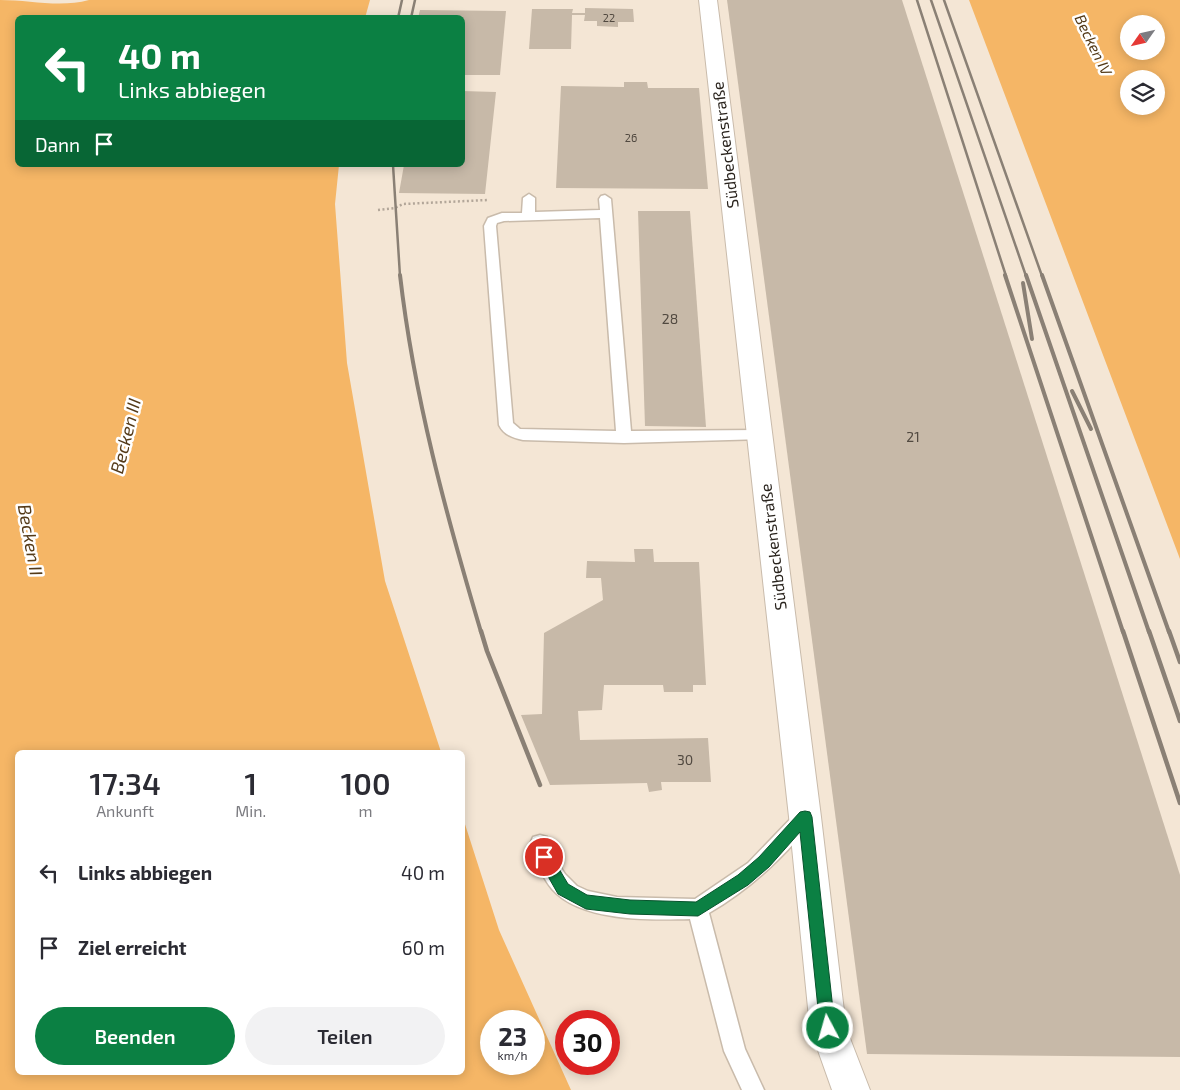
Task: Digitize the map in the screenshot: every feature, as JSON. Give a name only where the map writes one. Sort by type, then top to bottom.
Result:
[{"type":"street","name":"Südbeckenstraße","points":[[708,0],[805,817],[828,1028],[851,1090]]},
{"type":"lane","points":[[528,216],[529,198]]},
{"type":"lane","points":[[605,199],[624,437]]},
{"type":"lane","points":[[606,214],[528,216],[496,218],[492,221],[490,226],[506,424],[515,433],[523,435],[624,437],[760,435]]},
{"type":"lane","points":[[540,844],[544,857],[563,889],[586,902],[630,907],[698,909],[743,880],[764,862],[805,817]]},
{"type":"lane","points":[[698,909],[735,1051],[753,1090]]},
{"type":"path","points":[[378,210],[394,208],[403,204],[529,198]]},
{"type":"water","points":[[0,0],[56,4],[89,0],[370,0],[366,15],[15,15],[15,167],[339,167],[335,204],[347,363],[385,581],[440,750],[15,750],[15,1075],[465,1075],[465,824],[499,930],[535,1010],[480,1010],[480,1075],[545,1075],[545,1032],[555,1054],[555,1075],[564,1075],[571,1090],[0,1090]]},
{"type":"water","name":"Becken IV","points":[[969,0],[1180,0],[1180,559]]},
{"type":"building","points":[[727,0],[902,0],[1180,875],[1180,1057],[867,1054]]},
{"type":"building","points":[[585,8],[633,9],[634,22],[618,22],[618,27],[597,26],[597,21],[584,21],[585,15],[572,15],[571,49],[529,49],[532,9],[573,9],[572,13],[585,13]]},
{"type":"building","points":[[420,10],[506,11],[500,75],[465,75],[465,15],[419,15]]},
{"type":"building","points":[[624,82],[647,82],[648,88],[699,88],[708,189],[556,188],[561,86],[624,87]]},
{"type":"building","points":[[465,91],[496,92],[485,194],[399,193],[404,167],[465,167]]},
{"type":"building","points":[[638,211],[690,211],[706,427],[645,426]]},
{"type":"building","points":[[634,549],[653,549],[654,562],[699,562],[706,685],[693,685],[693,692],[664,692],[663,685],[604,685],[602,710],[578,711],[580,740],[708,738],[711,782],[661,782],[662,790],[649,792],[647,783],[550,785],[521,715],[542,714],[544,633],[603,600],[601,578],[586,578],[587,561],[635,562]]},
{"type":"railway","points":[[399,15],[402,0]]},
{"type":"railway","points":[[412,15],[415,0]]},
{"type":"railway","points":[[917,0],[1006,276]]},
{"type":"railway","points":[[931,0],[1026,276]]},
{"type":"railway","points":[[944,0],[1042,276]]},
{"type":"railway","points":[[393,167],[400,276]]},
{"type":"railway","points":[[400,275],[414,366],[433,455],[481,632]]},
{"type":"railway","points":[[1005,275],[1123,632]]},
{"type":"railway","points":[[1026,275],[1149,632]]},
{"type":"railway","points":[[1042,275],[1169,632]]},
{"type":"railway","points":[[1023,283],[1032,339]]},
{"type":"railway","points":[[1072,391],[1091,429]]},
{"type":"railway","points":[[481,631],[487,651],[540,785]]},
{"type":"railway","points":[[1123,631],[1180,803]]},
{"type":"railway","points":[[1149,631],[1180,721]]},
{"type":"railway","points":[[1169,631],[1180,662]]},
{"type":"route","points":[[544,857],[563,889],[586,902],[630,907],[698,909],[743,880],[764,862],[805,817],[828,1028]]},
{"type":"water label","name":"Becken III","points":[[126,436]]},
{"type":"water label","name":"Becken II","points":[[30,540]]}]
